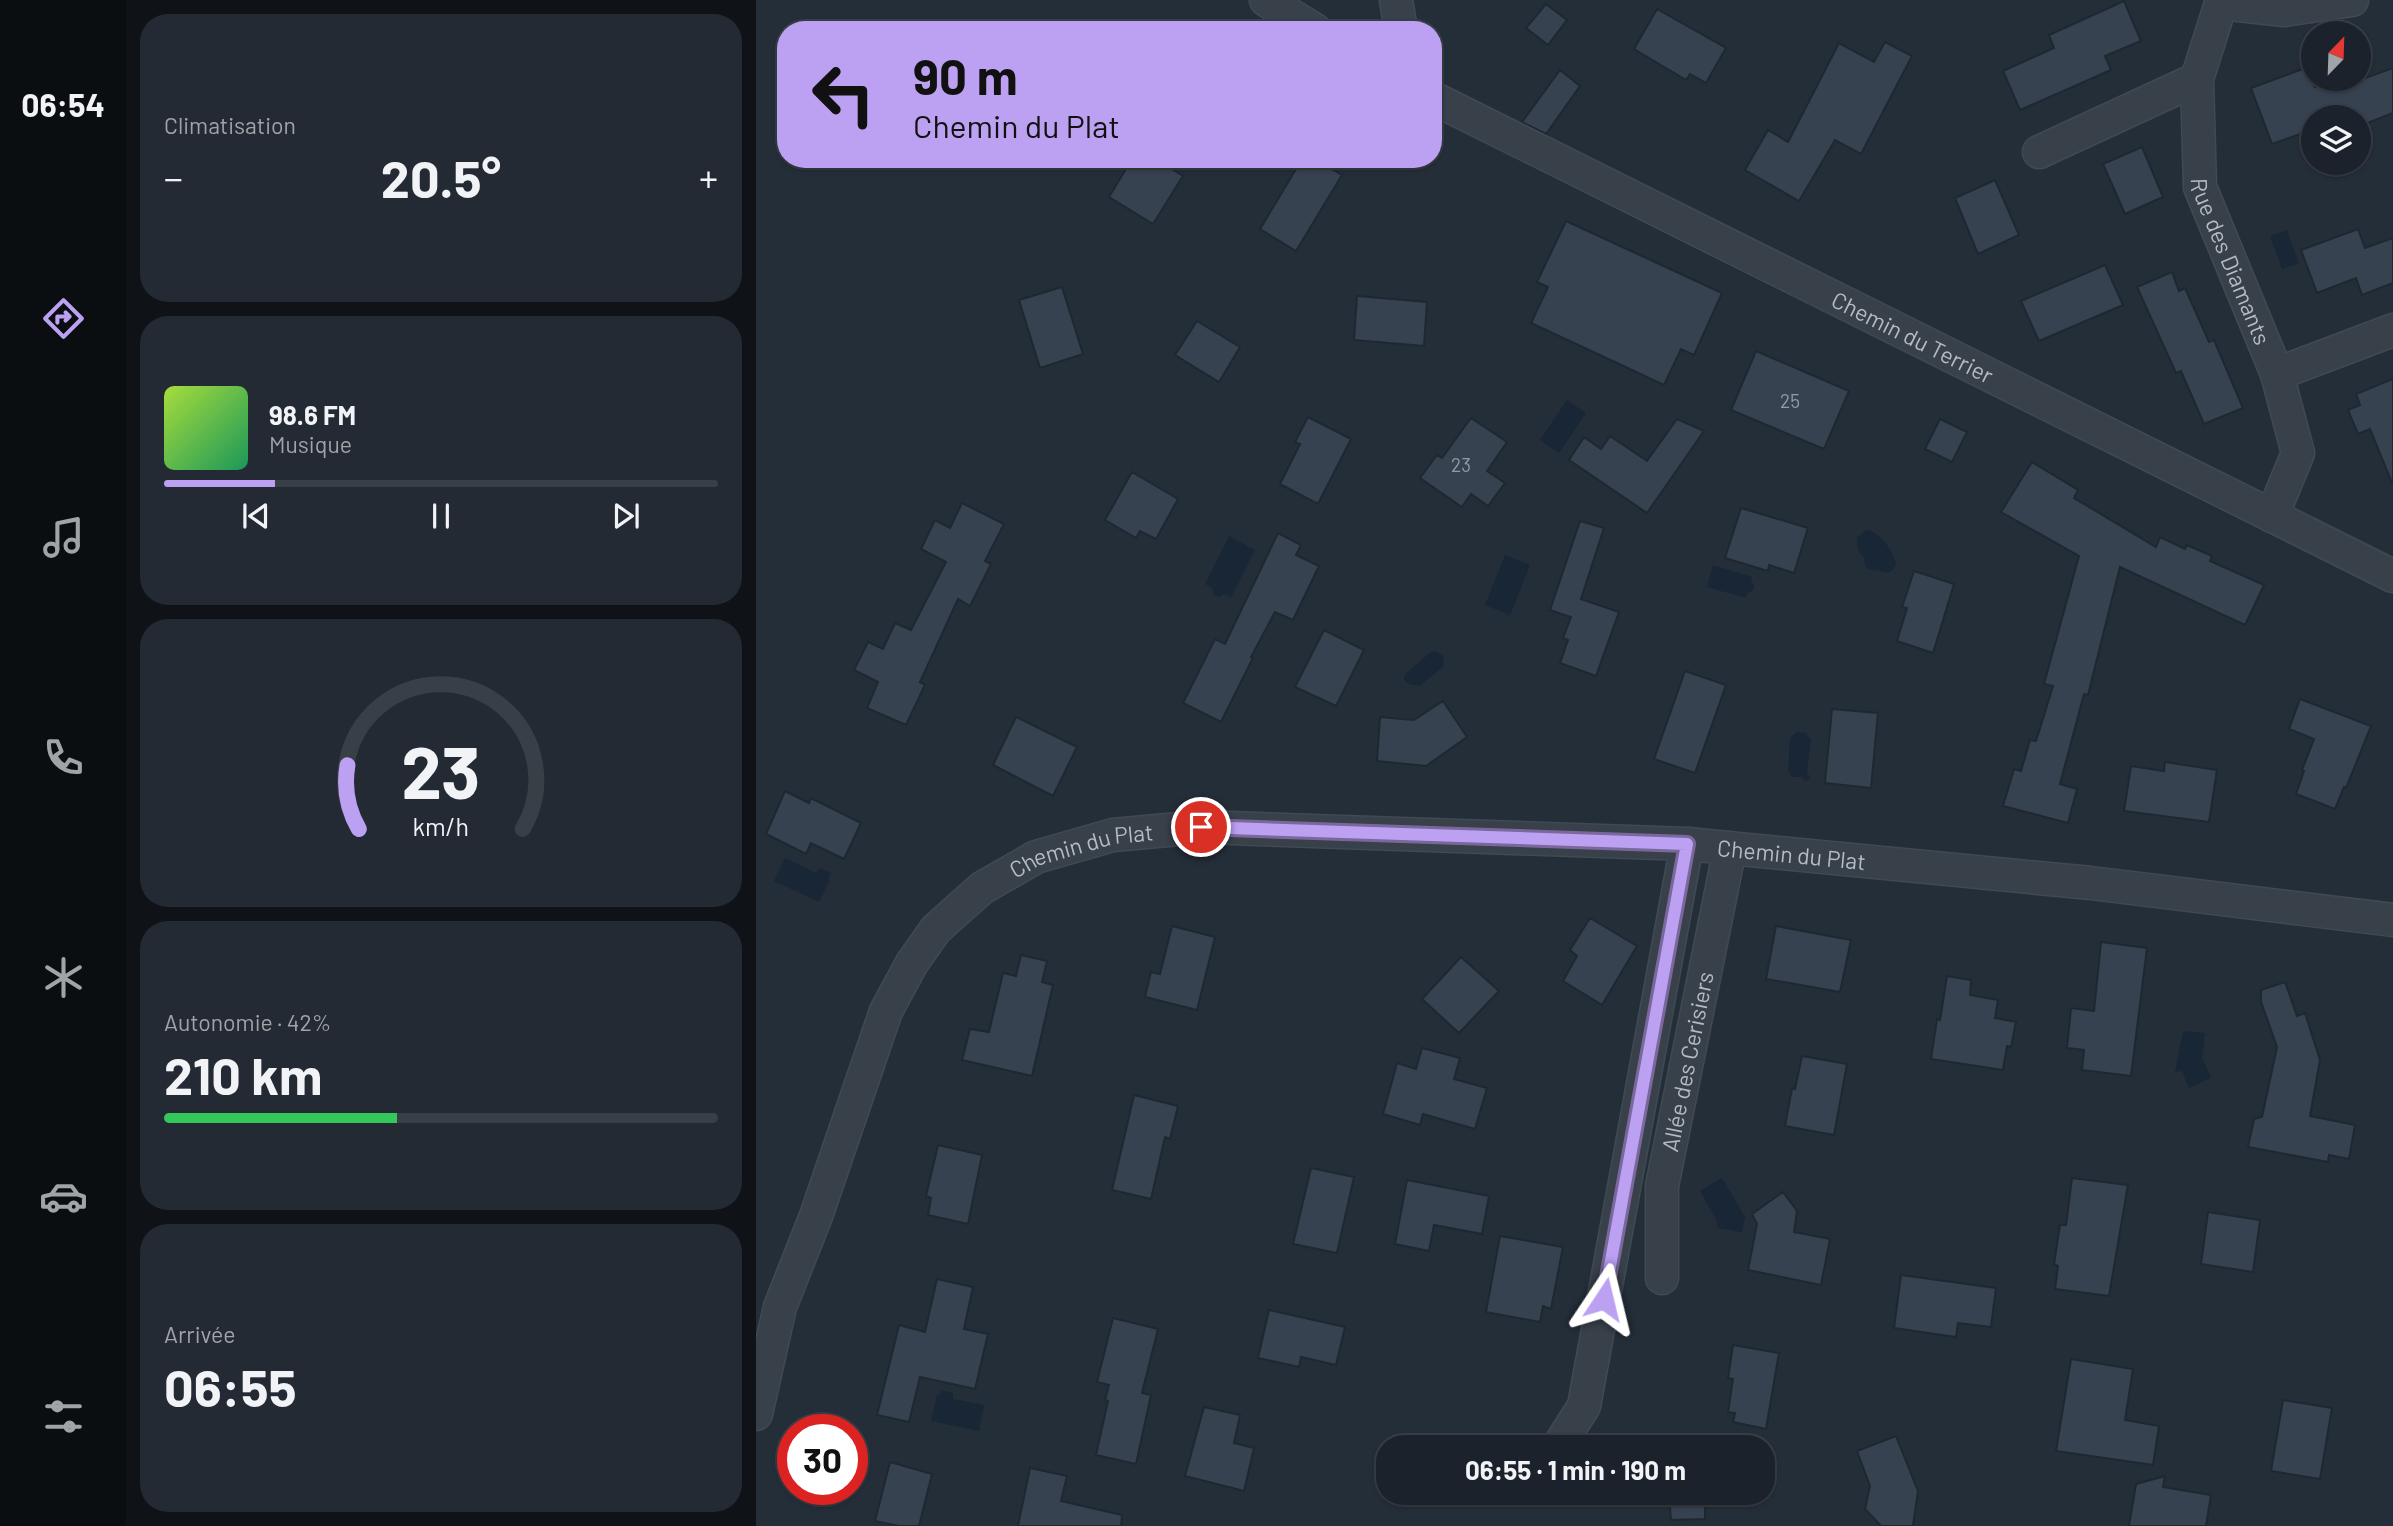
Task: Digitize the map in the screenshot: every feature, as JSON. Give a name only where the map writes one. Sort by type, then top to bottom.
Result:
[{"type":"street","points":[[1266,0],[1300,21]]},
{"type":"street","points":[[1396,0],[1400,21]]},
{"type":"street","points":[[2221,2],[2284,10],[2352,0]]},
{"type":"street","name":"Rue des Diamants","points":[[2221,2],[2197,79],[2200,187],[2277,374],[2298,453],[2272,516]]},
{"type":"street","points":[[2039,152],[2197,79]]},
{"type":"street","name":"Chemin du Terrier","points":[[1442,102],[2393,576]]},
{"type":"street","points":[[2277,374],[2393,330]]},
{"type":"street","name":"Chemin du Plat","points":[[756,1414],[780,1307],[816,1216],[886,1011],[912,963],[936,929],[982,888],[1037,857],[1113,835],[1201,827],[1687,844],[2091,883],[2393,920]]},
{"type":"street","points":[[1566,1435],[1584,1406],[1687,844]]},
{"type":"street","name":"Allée des Cerisiers","points":[[1662,1278],[1662,1186],[1730,848]]},
{"type":"water","points":[[2287,230],[2299,263],[2282,269],[2270,236]]},
{"type":"water","points":[[1567,400],[1586,413],[1559,453],[1540,440]]},
{"type":"water","points":[[1866,530],[1876,534],[1889,548],[1896,564],[1892,571],[1870,570],[1865,566],[1857,538]]},
{"type":"water","points":[[1229,536],[1255,550],[1231,598],[1224,594],[1220,597],[1214,596],[1212,588],[1205,584]]},
{"type":"water","points":[[1505,555],[1530,565],[1510,615],[1485,605]]},
{"type":"water","points":[[1713,565],[1752,577],[1754,589],[1746,598],[1707,587]]},
{"type":"water","points":[[1435,651],[1444,656],[1443,667],[1419,686],[1408,684],[1404,679],[1405,674]]},
{"type":"water","points":[[1797,732],[1806,733],[1811,740],[1807,773],[1811,777],[1806,782],[1802,777],[1792,777],[1788,770],[1790,738]]},
{"type":"water","points":[[785,858],[816,873],[819,868],[831,873],[819,902],[774,881]]},
{"type":"water","points":[[2183,1031],[2205,1033],[2202,1058],[2211,1078],[2189,1088],[2182,1071],[2175,1072]]},
{"type":"water","points":[[1722,1178],[1745,1217],[1742,1232],[1717,1228],[1717,1221],[1700,1191]]},
{"type":"water","points":[[941,1390],[953,1393],[953,1399],[984,1405],[979,1431],[931,1421],[937,1395],[940,1395]]},
{"type":"building","points":[[2124,1],[2141,41],[2105,56],[2111,70],[2020,110],[2003,71],[2054,48],[2049,35]]},
{"type":"building","points":[[1546,4],[1567,20],[1548,45],[1526,28]]},
{"type":"building","points":[[1657,9],[1726,48],[1706,83],[1690,74],[1686,80],[1634,49]]},
{"type":"building","points":[[1885,42],[1912,56],[1861,154],[1835,140],[1799,201],[1745,170],[1768,130],[1788,142],[1839,43],[1874,62]]},
{"type":"building","points":[[2393,68],[2393,113],[2371,122],[2371,105],[2301,105],[2301,134],[2272,144],[2251,88],[2301,70],[2301,91],[2371,91],[2371,76]]},
{"type":"building","points":[[1560,70],[1580,86],[1546,134],[1522,122]]},
{"type":"building","points":[[2142,147],[2163,197],[2125,214],[2103,164]]},
{"type":"building","points":[[1127,168],[1170,168],[1183,176],[1153,224],[1109,197]]},
{"type":"building","points":[[1297,168],[1330,168],[1342,175],[1296,251],[1260,229]]},
{"type":"building","points":[[1995,180],[2019,235],[1978,254],[1955,198]]},
{"type":"building","points":[[1566,221],[1722,293],[1694,355],[1681,349],[1664,385],[1531,323],[1548,287],[1537,282]]},
{"type":"building","points":[[2358,229],[2365,248],[2393,238],[2393,283],[2362,295],[2356,278],[2317,293],[2301,250]]},
{"type":"building","points":[[2105,265],[2123,305],[2039,341],[2021,301]]},
{"type":"building","points":[[2172,272],[2179,291],[2185,288],[2209,342],[2214,340],[2243,408],[2204,424],[2181,371],[2176,373],[2137,287]]},
{"type":"building","points":[[1062,287],[1083,354],[1040,368],[1019,300]]},
{"type":"building","points":[[1357,296],[1427,302],[1424,346],[1354,340]]},
{"type":"building","points":[[1197,321],[1240,347],[1219,382],[1175,355]]},
{"type":"building","points":[[1756,351],[1849,391],[1824,449],[1731,410]]},
{"type":"building","points":[[2393,379],[2392,483],[2370,429],[2358,434],[2348,410],[2360,405],[2356,394]]},
{"type":"building","points":[[1308,417],[1351,439],[1318,504],[1280,484],[1300,444],[1295,442]]},
{"type":"building","points":[[1471,418],[1507,442],[1487,471],[1505,483],[1488,506],[1471,494],[1462,507],[1420,478],[1437,455],[1442,458]]},
{"type":"building","points":[[1677,419],[1704,431],[1647,513],[1569,460],[1584,437],[1601,449],[1610,436],[1647,461]]},
{"type":"building","points":[[1940,419],[1967,432],[1952,462],[1925,449]]},
{"type":"building","points":[[2032,462],[2078,490],[2074,498],[2156,547],[2160,537],[2185,549],[2187,545],[2212,556],[2210,561],[2264,585],[2245,625],[2120,567],[2088,695],[2084,694],[2060,784],[2077,789],[2068,823],[2003,806],[2014,769],[2021,771],[2030,740],[2036,741],[2053,686],[2044,684],[2079,556],[2001,512]]},
{"type":"building","points":[[1132,472],[1178,499],[1156,539],[1140,531],[1136,538],[1105,520]]},
{"type":"building","points":[[962,503],[1004,524],[985,561],[991,564],[970,606],[958,599],[920,682],[925,685],[906,725],[867,708],[878,682],[854,670],[868,642],[883,649],[895,623],[911,630],[946,562],[921,549],[935,520],[950,528]]},
{"type":"building","points":[[1741,508],[1808,528],[1794,573],[1769,565],[1768,571],[1725,558]]},
{"type":"building","points":[[1580,521],[1604,528],[1581,599],[1619,612],[1596,676],[1560,663],[1568,640],[1563,638],[1571,617],[1550,610]]},
{"type":"building","points":[[1278,533],[1301,545],[1296,555],[1319,566],[1293,620],[1275,612],[1221,722],[1183,703],[1215,639],[1225,644]]},
{"type":"building","points":[[1914,571],[1954,584],[1933,653],[1897,641],[1907,608],[1902,607]]},
{"type":"building","points":[[1324,630],[1364,650],[1336,706],[1295,687]]},
{"type":"building","points":[[1685,671],[1726,685],[1695,773],[1654,759]]},
{"type":"building","points":[[2300,699],[2371,726],[2335,809],[2296,794],[2314,739],[2289,729]]},
{"type":"building","points":[[1443,701],[1467,737],[1426,766],[1377,761],[1380,717],[1414,720]]},
{"type":"building","points":[[1832,709],[1878,713],[1871,788],[1825,783]]},
{"type":"building","points":[[1016,717],[1077,747],[1053,796],[993,765]]},
{"type":"building","points":[[2165,762],[2217,770],[2209,822],[2124,811],[2131,766],[2164,771]]},
{"type":"building","points":[[785,791],[809,803],[811,798],[861,823],[844,859],[811,843],[806,854],[766,834]]},
{"type":"building","points":[[1590,918],[1637,946],[1602,1005],[1563,981],[1577,956],[1570,950]]},
{"type":"building","points":[[1172,926],[1215,937],[1197,1010],[1145,997],[1151,972],[1160,974]]},
{"type":"building","points":[[1776,926],[1851,940],[1840,992],[1766,979]]},
{"type":"building","points":[[2101,942],[2147,948],[2131,1076],[2082,1070],[2084,1050],[2067,1048],[2071,1008],[2094,1011]]},
{"type":"building","points":[[1021,955],[1047,961],[1042,982],[1053,985],[1032,1076],[962,1060],[970,1029],[989,1032],[1003,973],[1016,976]]},
{"type":"building","points":[[1461,957],[1499,991],[1459,1033],[1422,999]]},
{"type":"building","points":[[1947,976],[1971,980],[1970,995],[1998,1000],[1995,1018],[2016,1022],[2011,1047],[2007,1046],[2003,1070],[1931,1059]]},
{"type":"building","points":[[2285,982],[2297,1016],[2305,1013],[2320,1060],[2310,1116],[2355,1125],[2349,1159],[2329,1155],[2328,1162],[2248,1147],[2254,1119],[2262,1117],[2277,1047],[2261,1002],[2261,990]]},
{"type":"building","points":[[1422,1048],[1460,1058],[1454,1079],[1487,1088],[1475,1129],[1423,1114],[1420,1125],[1383,1114],[1397,1063],[1416,1069]]},
{"type":"building","points":[[1802,1056],[1847,1064],[1834,1135],[1785,1126],[1792,1088],[1795,1089]]},
{"type":"building","points":[[1134,1095],[1178,1106],[1170,1139],[1165,1137],[1151,1199],[1112,1190]]},
{"type":"building","points":[[938,1145],[982,1155],[968,1224],[928,1215],[931,1198],[926,1196]]},
{"type":"building","points":[[1311,1168],[1354,1177],[1337,1253],[1293,1244]]},
{"type":"building","points":[[2072,1178],[2128,1185],[2109,1296],[2055,1289],[2058,1266],[2054,1264],[2060,1225],[2066,1225]]},
{"type":"building","points":[[1407,1180],[1489,1196],[1482,1234],[1434,1225],[1429,1251],[1395,1244]]},
{"type":"building","points":[[1783,1192],[1797,1211],[1794,1232],[1830,1239],[1821,1285],[1748,1270],[1757,1224],[1752,1214]]},
{"type":"building","points":[[2208,1212],[2260,1220],[2253,1272],[2201,1264]]},
{"type":"building","points":[[1500,1236],[1563,1247],[1551,1309],[1543,1306],[1540,1322],[1486,1312]]},
{"type":"building","points":[[1901,1275],[1996,1288],[1991,1327],[1958,1323],[1956,1337],[1894,1328]]},
{"type":"building","points":[[937,1279],[973,1287],[964,1329],[988,1334],[975,1389],[920,1377],[909,1422],[877,1415],[899,1325],[925,1332]]},
{"type":"building","points":[[1269,1310],[1345,1327],[1336,1365],[1301,1357],[1299,1367],[1258,1358]]},
{"type":"building","points":[[1113,1318],[1158,1329],[1142,1393],[1151,1395],[1136,1464],[1096,1455],[1109,1385],[1097,1382]]},
{"type":"building","points":[[1733,1345],[1779,1353],[1766,1429],[1733,1422],[1735,1413],[1728,1412],[1733,1379],[1728,1378]]},
{"type":"building","points":[[2071,1359],[2133,1369],[2125,1420],[2159,1426],[2153,1465],[2056,1451]]},
{"type":"building","points":[[2283,1400],[2332,1408],[2320,1479],[2271,1471]]},
{"type":"building","points":[[1204,1407],[1240,1415],[1234,1443],[1254,1448],[1244,1491],[1185,1476]]},
{"type":"building","points":[[1896,1436],[1918,1491],[1913,1526],[1881,1526],[1865,1509],[1870,1486],[1857,1451]]},
{"type":"building","points":[[890,1462],[932,1474],[919,1526],[899,1526],[875,1521]]},
{"type":"building","points":[[1030,1468],[1067,1476],[1061,1501],[1122,1515],[1121,1526],[1018,1526]]},
{"type":"building","points":[[2165,1476],[2163,1487],[2211,1495],[2206,1526],[2129,1526],[2136,1484]]},
{"type":"building","points":[[1670,1505],[1705,1505],[1705,1519],[1671,1520]]},
{"type":"route","points":[[1201,827],[1687,844],[1604,1299]]}]
